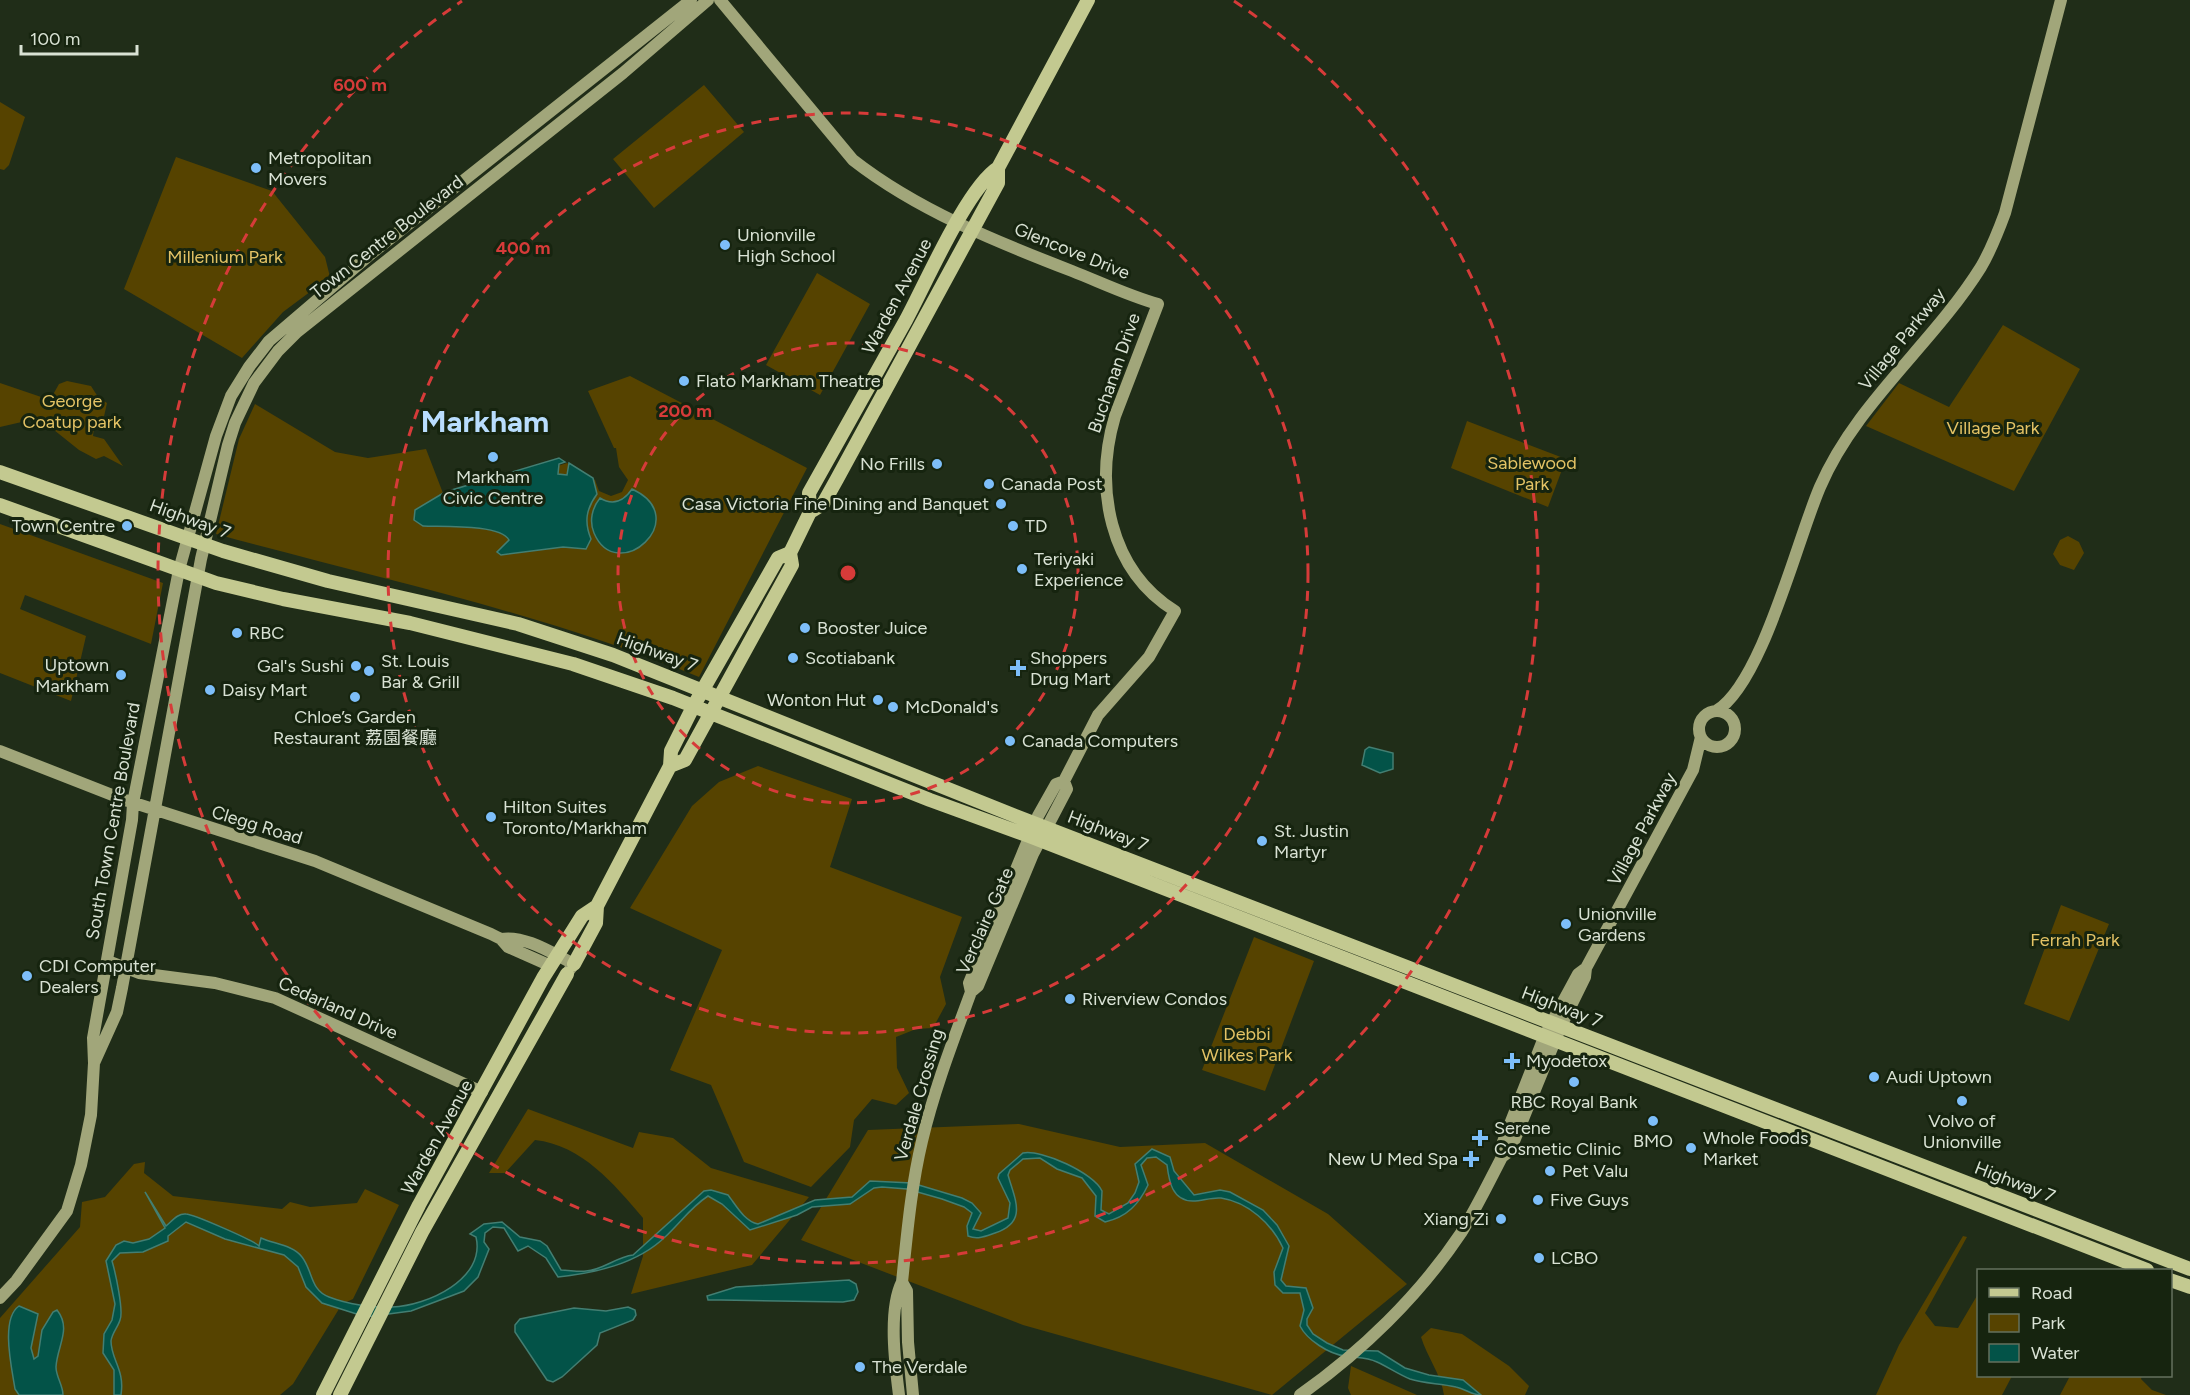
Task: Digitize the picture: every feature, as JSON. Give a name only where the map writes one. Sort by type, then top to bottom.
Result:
[{"type":"main road","name":"Town Centre Boulevard","points":[[179,570],[216,436],[231,396],[268,341],[372,253],[692,0]]},
{"type":"main road","name":"Town Centre Boulevard","points":[[198,576],[235,423],[254,383],[278,351],[297,332],[622,73],[708,0]]},
{"type":"main road","name":"Glencove Drive","points":[[720,0],[853,160],[888,184],[958,222],[1045,261],[1158,304]]},
{"type":"main road","name":"Warden Avenue","points":[[810,512],[823,504],[998,183],[998,168],[1088,0]]},
{"type":"main road","name":"Village Parkway","points":[[1716,711],[1739,688],[1763,644],[1812,507],[1830,466],[1860,420],[1970,282],[1995,241],[2005,213],[2061,0]]},
{"type":"main road","name":"Warden Avenue","points":[[670,766],[684,760],[711,714],[792,565],[790,553],[810,512],[809,493],[958,222],[985,176],[998,168]]},
{"type":"main road","name":"Buchanan Drive","points":[[1158,304],[1115,416],[1110,433],[1104,477],[1113,529],[1127,562],[1148,591],[1175,611]]},
{"type":"main road","name":"Highway 7","points":[[0,472],[188,537],[205,546],[328,581],[518,624],[614,655],[703,689],[1038,831],[1553,1031],[2145,1269]]},
{"type":"main road","name":"Highway 7","points":[[0,504],[198,576],[283,599],[428,627],[573,664],[693,707],[930,800],[1038,831]]},
{"type":"main road","name":"Warden Avenue","points":[[340,1395],[391,1292],[596,923],[597,906],[670,766],[670,751],[693,707],[778,558],[790,553]]},
{"type":"main road","name":"South Town Centre Boulevard","points":[[0,1298],[29,1265],[67,1211],[81,1165],[91,1115],[93,1038],[132,820],[133,802],[179,570]]},
{"type":"main road","name":"South Town Centre Boulevard","points":[[94,1063],[112,1023],[125,966],[198,576]]},
{"type":"main road","name":"Verclaire Gate","points":[[1038,831],[987,966],[978,986],[971,992],[969,983],[1038,831],[1067,789],[1064,781],[1098,715],[1149,657],[1175,611]]},
{"type":"main road","name":"Village Parkway","points":[[1733,720],[1739,688]]},
{"type":"main road","points":[[1716,711],[1726,713],[1733,720],[1735,729],[1732,740],[1717,747],[1708,744],[1701,737],[1701,721],[1708,713],[1716,711]]},
{"type":"main road","name":"Village Parkway","points":[[1694,770],[1701,737]]},
{"type":"main road","name":"Village Parkway","points":[[1300,1395],[1354,1353],[1410,1296],[1439,1263],[1463,1230],[1502,1157],[1501,1147],[1553,1031],[1585,977],[1586,968],[1694,770],[1717,747]]},
{"type":"main road","name":"Clegg Road","points":[[0,751],[198,825],[315,861],[501,939],[512,937],[570,969]]},
{"type":"main road","name":"Warden Avenue","points":[[323,1395],[377,1286],[554,961],[582,916],[597,906]]},
{"type":"main road","name":"Cedarland Drive","points":[[108,961],[155,976],[174,976],[215,983],[275,998],[482,1092]]},
{"type":"main road","name":"Verdale Crossing","points":[[899,1395],[895,1364],[896,1294],[902,1282],[915,1178],[932,1105],[971,992]]},
{"type":"main road","points":[[96,1021],[112,1023]]},
{"type":"main road","name":"Highway 7","points":[[1553,1031],[2190,1269]]},
{"type":"main road","points":[[2172,1281],[2190,1287]]},
{"type":"main road","name":"Verdale Crossing","points":[[902,1282],[907,1291],[908,1342],[913,1395]]},
{"type":"green space","points":[[704,85],[744,132],[654,208],[613,159]]},
{"type":"green space","points":[[0,102],[25,117],[9,165],[4,170],[0,169]]},
{"type":"green space","name":"Millenium Park","points":[[176,157],[272,191],[325,257],[330,277],[283,312],[242,358],[124,289]]},
{"type":"green space","points":[[817,273],[870,304],[820,395],[766,365]]},
{"type":"green space","name":"Village Park","points":[[2003,325],[2080,369],[2014,491],[1866,426],[1899,383],[1949,407]]},
{"type":"green space","points":[[630,376],[807,468],[699,677],[640,654],[521,615],[216,534],[239,439],[255,404],[335,452],[368,458],[426,449],[446,501],[567,463],[595,480],[599,491],[611,496],[622,492],[628,480],[619,467],[616,448],[588,391]]},
{"type":"green space","name":"George Coatup park","points":[[67,381],[91,386],[98,397],[107,403],[103,421],[95,419],[93,436],[104,439],[123,466],[104,456],[96,459],[79,450],[39,418],[0,427],[0,383],[50,400],[59,384]]},
{"type":"green space","name":"Sablewood Park","points":[[1467,421],[1566,459],[1548,507],[1451,468]]},
{"type":"green space","points":[[0,524],[163,583],[151,644],[25,595],[20,609],[86,636],[71,701],[0,673]]},
{"type":"green space","points":[[2068,536],[2079,542],[2084,553],[2074,570],[2060,565],[2053,554],[2060,540]]},
{"type":"green space","points":[[758,766],[852,799],[830,867],[962,917],[940,977],[946,1004],[933,1028],[916,1029],[896,1037],[897,1068],[909,1093],[896,1105],[872,1099],[854,1120],[850,1147],[811,1187],[744,1162],[711,1085],[670,1070],[722,950],[630,908],[692,806],[719,782]]},
{"type":"green space","name":"Ferrah Park","points":[[2061,905],[2109,924],[2069,1021],[2024,1004]]},
{"type":"green space","name":"Debbi Wilkes Park","points":[[1254,937],[1314,961],[1265,1091],[1202,1070]]},
{"type":"green space","points":[[528,1109],[633,1148],[639,1132],[673,1138],[711,1168],[809,1197],[752,1265],[631,1294],[643,1256],[643,1218],[596,1168],[568,1150],[552,1143],[535,1140],[505,1173],[489,1173]]},
{"type":"green space","points":[[1019,1124],[1120,1147],[1205,1143],[1328,1214],[1407,1284],[1272,1395],[1023,1325],[801,1240],[868,1130]]},
{"type":"green space","points":[[145,1162],[144,1173],[173,1196],[282,1209],[290,1202],[310,1207],[357,1203],[365,1189],[399,1205],[353,1299],[342,1304],[293,1384],[280,1395],[0,1395],[0,1318],[80,1227],[82,1202],[105,1197],[134,1164]]},
{"type":"green space","points":[[1963,1236],[1967,1237],[1925,1313],[1935,1326],[1958,1328],[1977,1296],[1977,1377],[2011,1377],[2002,1395],[1876,1395],[1899,1345]]},
{"type":"green space","points":[[1431,1328],[1462,1334],[1509,1366],[1529,1386],[1525,1395],[1444,1395],[1440,1380],[1421,1337]]},
{"type":"green space","points":[[1351,1366],[1417,1395],[1351,1395],[1348,1388]]},
{"type":"green space","points":[[2069,1377],[2142,1377],[2152,1390],[2166,1395],[2060,1395]]},
{"type":"water","points":[[559,458],[565,462],[559,464],[558,474],[567,475],[569,463],[593,478],[597,494],[590,505],[587,516],[587,527],[591,539],[586,549],[563,547],[501,555],[497,552],[509,540],[494,531],[423,526],[414,520],[415,510],[445,492]]},
{"type":"water","points":[[632,489],[649,501],[656,516],[654,530],[645,542],[633,550],[618,553],[605,548],[594,533],[592,515],[600,498],[609,502],[618,501]]},
{"type":"water","points":[[1369,747],[1393,753],[1393,769],[1380,773],[1362,765],[1365,750]]},
{"type":"water","points":[[1152,1149],[1170,1157],[1174,1171],[1194,1195],[1220,1190],[1230,1192],[1263,1210],[1277,1225],[1289,1246],[1281,1280],[1286,1286],[1306,1288],[1313,1308],[1307,1319],[1307,1325],[1313,1334],[1343,1350],[1378,1351],[1405,1368],[1429,1375],[1463,1380],[1481,1395],[1456,1387],[1410,1379],[1373,1360],[1339,1355],[1313,1341],[1300,1326],[1304,1310],[1300,1293],[1283,1293],[1275,1285],[1274,1272],[1283,1248],[1266,1223],[1250,1209],[1231,1200],[1218,1198],[1193,1201],[1180,1198],[1173,1189],[1167,1165],[1156,1157],[1147,1158],[1141,1165],[1148,1185],[1141,1198],[1120,1217],[1105,1222],[1095,1216],[1096,1196],[1082,1178],[1057,1169],[1040,1158],[1023,1159],[1010,1170],[1008,1175],[1016,1201],[1012,1223],[995,1233],[979,1238],[968,1236],[967,1226],[972,1213],[964,1207],[907,1189],[882,1187],[874,1188],[850,1204],[812,1207],[797,1215],[750,1230],[722,1204],[708,1196],[665,1237],[642,1254],[601,1270],[558,1277],[546,1258],[528,1246],[518,1251],[504,1228],[493,1227],[485,1233],[484,1242],[489,1249],[478,1277],[464,1291],[411,1311],[366,1317],[322,1303],[306,1287],[298,1267],[284,1255],[225,1239],[186,1222],[168,1236],[168,1241],[143,1252],[120,1253],[112,1261],[119,1291],[121,1315],[111,1341],[113,1354],[120,1371],[121,1395],[114,1395],[114,1370],[103,1353],[104,1334],[112,1320],[115,1304],[106,1261],[116,1245],[124,1241],[133,1243],[149,1239],[165,1228],[145,1192],[166,1226],[178,1216],[186,1214],[224,1228],[259,1246],[261,1238],[283,1245],[302,1257],[315,1285],[323,1294],[352,1304],[392,1307],[421,1302],[451,1287],[463,1277],[472,1266],[477,1252],[476,1237],[470,1234],[484,1224],[502,1222],[520,1237],[540,1241],[547,1246],[561,1270],[586,1271],[633,1255],[704,1191],[711,1190],[728,1195],[744,1216],[758,1224],[815,1200],[852,1197],[870,1181],[912,1183],[962,1198],[972,1203],[981,1213],[973,1229],[981,1231],[1008,1218],[1010,1203],[998,1178],[999,1174],[1023,1153],[1054,1159],[1089,1177],[1102,1191],[1101,1210],[1109,1214],[1128,1203],[1135,1193],[1139,1182],[1135,1164]]},
{"type":"water","points":[[849,1280],[856,1284],[858,1292],[854,1300],[843,1302],[708,1300],[707,1296],[736,1287]]},
{"type":"water","points":[[19,1306],[38,1314],[31,1348],[34,1359],[38,1356],[42,1330],[53,1312],[57,1310],[61,1317],[64,1331],[56,1367],[63,1395],[19,1395],[15,1389],[9,1333],[13,1312]]},
{"type":"water","points":[[628,1307],[635,1310],[636,1315],[633,1320],[600,1333],[597,1345],[562,1377],[553,1382],[547,1380],[515,1332],[515,1325],[520,1319],[574,1308],[606,1311]]},
{"type":"place","name":"Metropolitan Movers","points":[[256,168]]},
{"type":"place","name":"Unionville High School","points":[[725,245]]},
{"type":"place","name":"Flato Markham Theatre","points":[[684,381]]},
{"type":"place","name":"Markham Civic Centre","points":[[493,457]]},
{"type":"place","name":"No Frills","points":[[937,464]]},
{"type":"place","name":"Canada Post","points":[[989,484]]},
{"type":"place","name":"Casa Victoria Fine Dining and Banquet","points":[[1001,504]]},
{"type":"place","name":"Town Centre","points":[[127,526]]},
{"type":"place","name":"TD","points":[[1013,526]]},
{"type":"place","name":"Teriyaki Experience","points":[[1022,569]]},
{"type":"place","name":"Booster Juice","points":[[805,628]]},
{"type":"place","name":"RBC","points":[[237,633]]},
{"type":"place","name":"Scotiabank","points":[[793,658]]},
{"type":"place","name":"Gal's Sushi","points":[[356,666]]},
{"type":"place","name":"Shoppers Drug Mart","points":[[1018,668]]},
{"type":"place","name":"St. Louis Bar & Grill","points":[[369,671]]},
{"type":"place","name":"Uptown Markham","points":[[121,675]]},
{"type":"place","name":"Daisy Mart","points":[[210,690]]},
{"type":"place","name":"Chloe’s Garden Restaurant 荔園餐廳","points":[[355,697]]},
{"type":"place","name":"Wonton Hut","points":[[878,700]]},
{"type":"place","name":"McDonald's","points":[[893,707]]},
{"type":"place","name":"Canada Computers","points":[[1010,741]]},
{"type":"place","name":"Hilton Suites Toronto/Markham","points":[[491,817]]},
{"type":"place","name":"St. Justin Martyr","points":[[1262,841]]},
{"type":"place","name":"Unionville Gardens","points":[[1566,924]]},
{"type":"place","name":"CDI Computer Dealers","points":[[27,976]]},
{"type":"place","name":"Riverview Condos","points":[[1070,999]]},
{"type":"place","name":"Myodetox","points":[[1512,1061]]},
{"type":"place","name":"Audi Uptown","points":[[1874,1077]]},
{"type":"place","name":"RBC Royal Bank","points":[[1574,1082]]},
{"type":"place","name":"Volvo of Unionville","points":[[1962,1101]]},
{"type":"place","name":"BMO","points":[[1653,1121]]},
{"type":"place","name":"Serene Cosmetic Clinic","points":[[1480,1138]]},
{"type":"place","name":"Whole Foods Market","points":[[1691,1148]]},
{"type":"place","name":"New U Med Spa","points":[[1471,1159]]},
{"type":"place","name":"Pet Valu","points":[[1550,1171]]},
{"type":"place","name":"Five Guys","points":[[1538,1200]]},
{"type":"place","name":"Xiang Zi","points":[[1501,1219]]},
{"type":"place","name":"LCBO","points":[[1539,1258]]},
{"type":"place","name":"The Verdale","points":[[860,1367]]},
{"type":"district","name":"Markham","points":[[485,422]]}]
